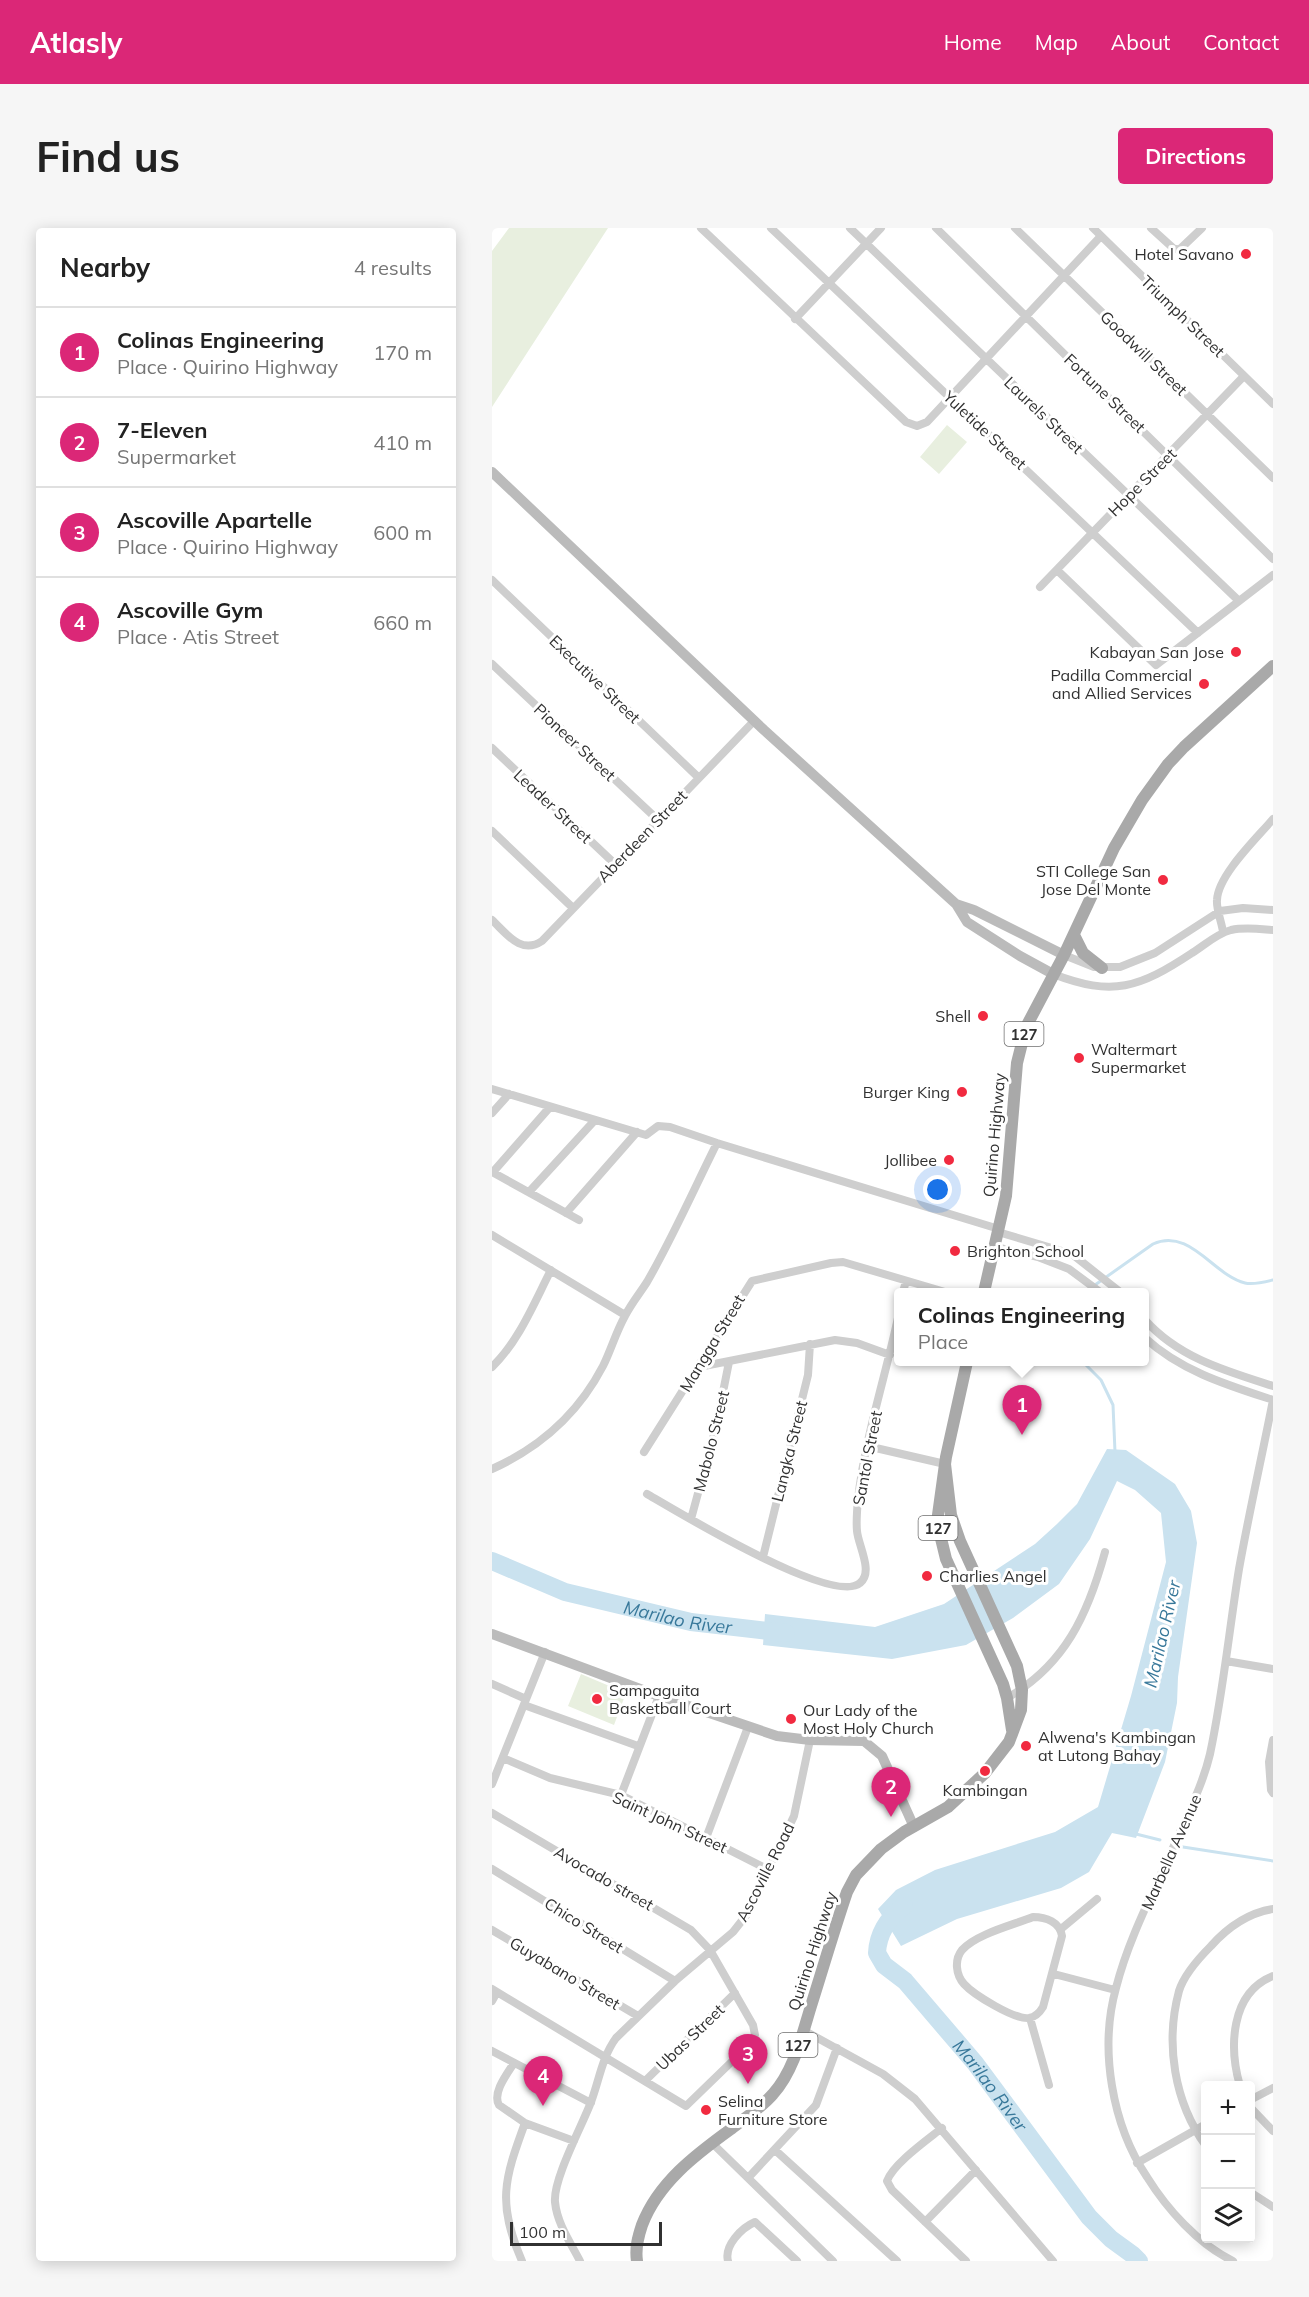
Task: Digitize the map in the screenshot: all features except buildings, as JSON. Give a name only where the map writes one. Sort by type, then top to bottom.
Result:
[{"type":"main road","name":"Quirino Highway","points":[[985,1288],[1006,1196],[1017,1063],[1026,1027],[1074,935],[1122,833],[1156,780],[1184,747],[1273,666]]},
{"type":"main road","points":[[1074,935],[1083,953],[1102,968]]},
{"type":"main road","name":"Quirino Highway","points":[[966,1366],[945,1464],[937,1522],[946,1559],[1007,1698],[1012,1731]]},
{"type":"main road","name":"Quirino Highway","points":[[637,2261],[638,2235],[652,2204],[667,2183],[712,2143],[762,2106],[775,2093],[794,2056],[838,1918],[856,1875],[881,1849],[948,1807],[967,1791],[1000,1756],[1021,1710],[1022,1690],[1017,1666],[976,1578],[951,1515],[945,1464]]},
{"type":"street","points":[[701,228],[906,422],[917,426],[927,422],[1101,236]]},
{"type":"street","name":"Yuletide Street","points":[[771,228],[1198,633]]},
{"type":"street","name":"Laurels Street","points":[[850,228],[1239,601]]},
{"type":"street","points":[[795,319],[881,228]]},
{"type":"street","name":"Fortune Street","points":[[936,228],[1273,559]]},
{"type":"street","name":"Goodwill Street","points":[[1015,228],[1273,478]]},
{"type":"street","name":"Triumph Street","points":[[1093,228],[1273,404]]},
{"type":"street","points":[[1151,228],[1173,248],[1179,250],[1202,228]]},
{"type":"street","name":"Hope Street","points":[[1040,587],[1244,376]]},
{"type":"street","points":[[492,472],[754,721],[956,904],[967,922],[1020,956],[1053,974],[1088,986],[1132,985],[1168,969],[1223,932],[1249,928],[1273,930]]},
{"type":"street","points":[[1057,570],[1156,665],[1273,575]]},
{"type":"street","name":"Executive Street","points":[[492,580],[698,777]]},
{"type":"street","name":"Pioneer Street","points":[[492,664],[658,820]]},
{"type":"street","name":"Aberdeen Street","points":[[492,920],[514,941],[528,947],[542,940],[754,721]]},
{"type":"street","name":"Leader Street","points":[[492,748],[615,864]]},
{"type":"street","points":[[1223,932],[1216,901],[1220,888],[1231,870],[1273,819]]},
{"type":"street","points":[[492,831],[573,908]]},
{"type":"street","points":[[956,904],[974,910],[1064,955],[1102,968],[1130,964],[1155,952],[1220,911],[1243,908],[1273,910]]},
{"type":"street","points":[[492,1089],[646,1135],[658,1126],[670,1127],[999,1230],[1064,1251],[1091,1267],[1116,1288]]},
{"type":"street","points":[[492,1113],[509,1094]]},
{"type":"street","points":[[550,1107],[493,1172],[579,1221]]},
{"type":"street","points":[[529,1192],[595,1120]]},
{"type":"street","points":[[566,1213],[637,1132]]},
{"type":"street","points":[[492,1469],[531,1449],[568,1418],[603,1366],[625,1315],[648,1281],[717,1143]]},
{"type":"street","points":[[492,1235],[625,1315]]},
{"type":"street","points":[[996,1246],[1060,1264],[1094,1288]]},
{"type":"street","name":"Mangga Street","points":[[644,1452],[752,1281],[819,1265],[843,1262],[929,1288]]},
{"type":"street","points":[[1083,1278],[1091,1267]]},
{"type":"street","points":[[492,1367],[515,1338],[551,1270]]},
{"type":"street","points":[[904,1288],[906,1281]]},
{"type":"street","points":[[1149,1324],[1167,1341],[1216,1367],[1273,1386]]},
{"type":"street","name":"Santol Street","points":[[647,1494],[801,1576],[823,1583],[851,1587],[863,1580],[865,1567],[859,1546],[856,1516],[867,1446],[894,1336]]},
{"type":"street","points":[[699,1367],[810,1344],[845,1340],[890,1355]]},
{"type":"street","points":[[1149,1341],[1170,1358],[1212,1379],[1273,1400]]},
{"type":"street","name":"Langka Street","points":[[763,1557],[808,1375],[810,1344]]},
{"type":"street","name":"Mabolo Street","points":[[691,1519],[716,1427],[729,1362]]},
{"type":"street","points":[[1212,1379],[1216,1367]]},
{"type":"street","name":"Marbella Avenue","points":[[1233,2261],[1217,2253],[1192,2230],[1156,2191],[1137,2163],[1116,2110],[1109,2040],[1115,1990],[1129,1948],[1198,1789],[1209,1756],[1239,1569],[1273,1400]]},
{"type":"street","points":[[867,1446],[945,1464]]},
{"type":"street","points":[[1007,1698],[1038,1677],[1058,1656],[1081,1621],[1094,1592],[1105,1552]]},
{"type":"street","points":[[492,1634],[659,1696],[777,1736],[810,1740],[864,1741],[872,1745],[882,1756],[914,1827]]},
{"type":"street","points":[[492,1784],[545,1652]]},
{"type":"street","points":[[1226,1661],[1273,1669]]},
{"type":"street","points":[[492,1684],[525,1702],[638,1746]]},
{"type":"street","points":[[621,1795],[659,1696]]},
{"type":"street","points":[[706,1838],[748,1727]]},
{"type":"street","name":"Ascoville Road","points":[[580,2261],[561,2226],[555,2193],[573,2141],[591,2103],[605,2057],[616,2038],[675,1981],[733,1932],[748,1912],[794,1816],[810,1740]]},
{"type":"street","points":[[1273,1740],[1269,1762],[1273,1793]]},
{"type":"street","name":"Saint John Street","points":[[503,1758],[550,1778],[621,1795],[767,1869]]},
{"type":"street","name":"Avocado street","points":[[492,1813],[677,1921],[710,1950]]},
{"type":"street","name":"Chico Street","points":[[492,1869],[675,1981]]},
{"type":"street","points":[[1061,1929],[1097,1899]]},
{"type":"street","points":[[1201,2139],[1194,2130],[1179,2092],[1172,2049],[1179,1990],[1201,1956],[1220,1936],[1240,1920],[1259,1911],[1273,1909]]},
{"type":"street","points":[[1033,1917],[1043,1917],[1061,1929],[1062,1936],[1054,1974],[1043,2007],[1030,2018],[1010,2013],[965,1985],[959,1976],[958,1957],[971,1943],[1033,1917]]},
{"type":"street","name":"Guyabano Street","points":[[492,1930],[638,2016]]},
{"type":"street","points":[[492,2001],[495,1991],[686,2106],[750,2044],[755,2035],[753,2025],[710,1950]]},
{"type":"street","points":[[1054,1974],[1115,1990]]},
{"type":"street","points":[[1239,2081],[1234,2060],[1236,2018],[1249,1994],[1262,1981],[1273,1976]]},
{"type":"street","name":"Ubas Street","points":[[646,2080],[735,1993]]},
{"type":"street","points":[[1030,2018],[1049,2085]]},
{"type":"street","points":[[803,2030],[883,2074],[915,2099],[1053,2261]]},
{"type":"street","points":[[748,2178],[816,2105],[837,2048]]},
{"type":"street","points":[[492,2051],[591,2103]]},
{"type":"street","points":[[514,2062],[498,2092],[497,2101],[504,2109],[525,2123],[573,2141]]},
{"type":"street","points":[[1255,2098],[1273,2088]]},
{"type":"street","points":[[1255,2111],[1273,2131]]},
{"type":"street","points":[[522,2261],[508,2226],[506,2186],[509,2166],[525,2123]]},
{"type":"street","points":[[1137,2163],[1201,2126]]},
{"type":"street","points":[[942,2128],[900,2164],[888,2178],[889,2185],[966,2261]]},
{"type":"street","points":[[712,2143],[833,2261]]},
{"type":"street","points":[[775,2150],[897,2261]]},
{"type":"street","points":[[925,2222],[976,2170]]},
{"type":"street","points":[[1255,2195],[1273,2207]]},
{"type":"street","points":[[728,2261],[726,2254],[728,2246],[755,2222],[797,2261]]},
{"type":"green space","points":[[509,228],[608,228],[492,407],[492,251]]},
{"type":"green space","points":[[947,425],[967,442],[939,474],[920,457]]},
{"type":"green space","name":"Sampaguita Basketball Court","points":[[581,1674],[626,1693],[614,1725],[568,1706]]},
{"type":"water","points":[[1107,1449],[1126,1450],[1175,1484],[1191,1511],[1197,1543],[1178,1677],[1177,1703],[1165,1762],[1136,1838],[1112,1833],[1089,1872],[1061,1888],[957,1919],[901,1946],[878,1909],[896,1890],[935,1870],[1055,1832],[1098,1807],[1131,1696],[1166,1562],[1161,1513],[1135,1490],[1117,1481],[1090,1539],[1059,1584],[1013,1618],[966,1645],[892,1659],[763,1645],[765,1614],[875,1627],[944,1604],[1035,1544],[1057,1524],[1077,1504]]},
{"type":"waterway","points":[[1091,1288],[1153,1244],[1166,1241],[1179,1242],[1190,1247],[1234,1279],[1245,1283],[1273,1280]]},
{"type":"waterway","points":[[1087,1366],[1101,1380],[1113,1405],[1115,1452]]},
{"type":"waterway","name":"Marilao River","points":[[492,1561],[565,1592],[691,1622],[786,1633]]},
{"type":"waterway","points":[[1136,1834],[1160,1840]]},
{"type":"waterway","points":[[1183,1847],[1273,1861]]},
{"type":"waterway","name":"Marilao River","points":[[904,1906],[889,1921],[879,1939],[877,1953],[884,1965],[905,1981],[975,2063],[1089,2217],[1111,2239],[1139,2261]]},
{"type":"place","name":"Hotel Savano","points":[[1246,254]]},
{"type":"place","name":"Kabayan San Jose","points":[[1236,652]]},
{"type":"place","name":"Padilla Commercial and Allied Services","points":[[1204,684]]},
{"type":"place","name":"STI College San Jose Del Monte","points":[[1163,880]]},
{"type":"place","name":"Shell","points":[[983,1016]]},
{"type":"place","name":"Waltermart Supermarket","points":[[1079,1058]]},
{"type":"place","name":"Burger King","points":[[962,1092]]},
{"type":"place","name":"Jollibee","points":[[949,1160]]},
{"type":"place","name":"Brighton School","points":[[955,1251]]},
{"type":"place","name":"Colinas Engineering","points":[[1022,1435]]},
{"type":"place","name":"Charlies Angel","points":[[927,1576]]},
{"type":"place","name":"Sampaguita Basketball Court","points":[[597,1699]]},
{"type":"place","name":"Our Lady of the Most Holy Church","points":[[791,1719]]},
{"type":"place","name":"Alwena's Kambingan at Lutong Bahay","points":[[1026,1746]]},
{"type":"place","name":"Kambingan","points":[[985,1771]]},
{"type":"place","name":"7-Eleven","points":[[891,1817]]},
{"type":"place","name":"Ascoville Apartelle","points":[[748,2084]]},
{"type":"place","name":"Ascoville Gym","points":[[543,2106]]},
{"type":"place","name":"Selina Furniture Store","points":[[706,2110]]}]
